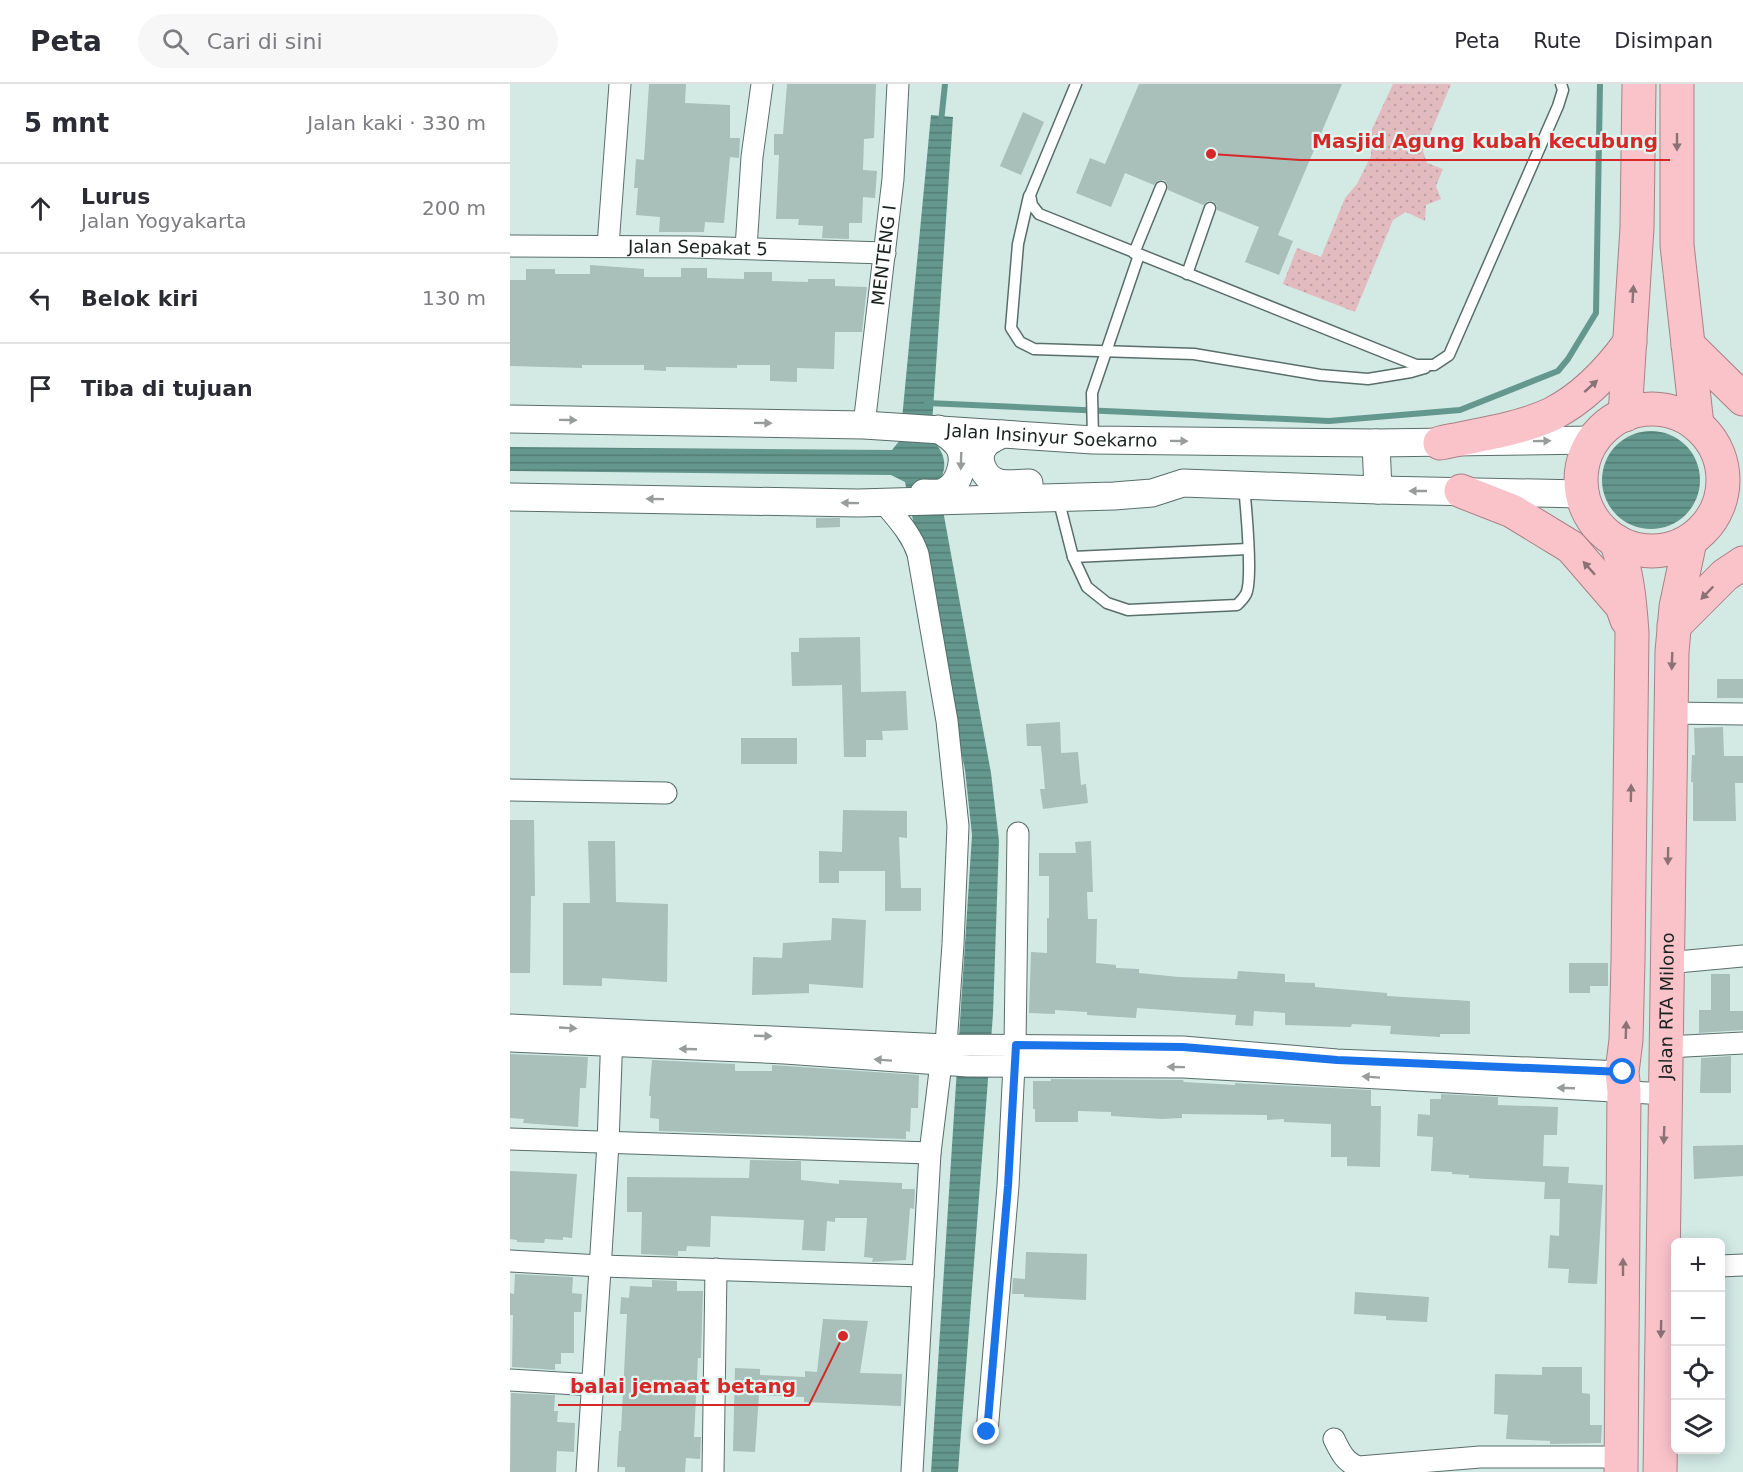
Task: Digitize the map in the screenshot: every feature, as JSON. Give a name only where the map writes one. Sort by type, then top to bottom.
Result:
[{"type":"highway","points":[[1625,415],[1637,228],[1639,84]]},
{"type":"highway","points":[[1677,84],[1677,245],[1688,345],[1703,432],[1716,449],[1723,474],[1720,500],[1729,510],[1690,541],[1678,547],[1653,551],[1640,550],[1616,542],[1597,526],[1590,516],[1582,494],[1582,466],[1593,440],[1608,425],[1625,415],[1650,409],[1675,413],[1703,432],[1743,445]]},
{"type":"highway","points":[[1440,443],[1513,427],[1552,414],[1585,392],[1616,363],[1630,342]]},
{"type":"highway","points":[[1688,345],[1743,399]]},
{"type":"highway","points":[[1461,491],[1512,511],[1571,547],[1622,606],[1632,633]]},
{"type":"highway","name":"Jalan RTA Milono","points":[[1660,1472],[1660,1404],[1669,1269],[1665,1094],[1671,713],[1676,607],[1690,541]]},
{"type":"highway","name":"Jalan RTA Milono","points":[[1616,542],[1627,581],[1632,633],[1628,949],[1623,1082],[1621,1464]]},
{"type":"highway","points":[[1674,626],[1725,575],[1743,563]]},
{"type":"highway","points":[[1623,1404],[1660,1404]]},
{"type":"street","points":[[608,246],[620,84]]},
{"type":"street","points":[[746,248],[752,157],[762,84]]},
{"type":"street","name":"MENTENG I","points":[[864,425],[893,179],[898,84]]},
{"type":"street","name":"Jalan Sepakat 5","points":[[510,246],[746,248],[885,253]]},
{"type":"street","name":"Jalan Insinyur Soekarno","points":[[510,419],[864,425],[1002,434],[1093,432],[1376,443],[1593,440]]},
{"type":"street","points":[[935,429],[953,438],[961,449],[963,457],[958,478],[952,487],[959,497]]},
{"type":"street","points":[[1002,434],[986,444],[981,452],[983,472],[991,480],[1000,483],[1183,483],[1582,494]]},
{"type":"street","points":[[1376,443],[1378,490]]},
{"type":"street","points":[[510,497],[1059,498],[1152,493],[1183,483]]},
{"type":"street","points":[[900,499],[918,554],[947,721],[957,804],[958,837],[943,1054],[930,1153],[912,1472]]},
{"type":"street","points":[[1671,713],[1743,714]]},
{"type":"street","points":[[510,790],[666,793]]},
{"type":"street","points":[[987,1432],[1008,1186],[1007,1067],[1018,833]]},
{"type":"street","points":[[1666,963],[1743,956]]},
{"type":"street","points":[[510,1025],[611,1038],[784,1053],[968,1056],[1007,1067],[1183,1066],[1494,1085],[1623,1082]]},
{"type":"street","points":[[510,1041],[611,1038]]},
{"type":"street","points":[[587,1472],[608,1143],[611,1038]]},
{"type":"street","points":[[1667,1047],[1743,1043]]},
{"type":"street","points":[[968,1056],[1009,1045],[1183,1047],[1623,1082],[1665,1094]]},
{"type":"street","points":[[510,1139],[930,1153]]},
{"type":"street","points":[[510,1261],[923,1276]]},
{"type":"street","points":[[1725,1266],[1743,1265]]},
{"type":"street","points":[[713,1472],[716,1269]]},
{"type":"street","points":[[510,1380],[592,1385]]},
{"type":"street","points":[[1334,1439],[1343,1456],[1352,1465],[1359,1467],[1480,1457],[1621,1464]]},
{"type":"lane","points":[[1076,84],[1030,195],[1018,244],[1011,328],[1020,342],[1034,349],[1194,354],[1320,375],[1368,379],[1411,372],[1434,365],[1449,355],[1558,106],[1563,90],[1561,84]]},
{"type":"lane","points":[[1093,432],[1092,393],[1161,187]]},
{"type":"lane","points":[[1030,195],[1032,205],[1039,214],[1416,365],[1434,365]]},
{"type":"lane","points":[[1187,274],[1210,208]]},
{"type":"lane","points":[[1059,498],[1073,557],[1087,587],[1107,603],[1128,610],[1237,605],[1247,593],[1248,520],[1244,486]]},
{"type":"lane","points":[[1073,557],[1248,549]]},
{"type":"shaded area","points":[[1393,84],[1451,84],[1423,151],[1427,163],[1443,169],[1436,186],[1441,199],[1426,205],[1425,221],[1406,212],[1393,220],[1355,312],[1283,284],[1297,248],[1321,257],[1345,198],[1357,184],[1371,156],[1372,129]]},
{"type":"shaded area","points":[[931,115],[953,117],[931,439],[940,449],[944,460],[944,471],[938,483],[991,773],[999,841],[993,1014],[958,1472],[931,1472],[972,835],[965,770],[905,482],[891,475],[510,471],[510,447],[892,450],[900,440]]},
{"type":"shaded area","points":[[1651,431],[1670,435],[1685,446],[1696,461],[1700,480],[1696,499],[1685,514],[1670,525],[1651,529],[1632,525],[1617,514],[1606,499],[1602,480],[1606,461],[1617,446],[1632,435]]},
{"type":"building","points":[[649,84],[686,84],[685,103],[730,105],[730,138],[740,138],[739,158],[730,157],[724,223],[705,222],[704,232],[659,232],[660,217],[636,215],[638,188],[634,188],[636,159],[644,160]]},
{"type":"building","points":[[787,84],[876,84],[874,138],[864,139],[863,170],[877,171],[875,198],[863,197],[862,223],[849,223],[849,239],[822,238],[823,226],[798,225],[799,219],[776,219],[779,155],[774,155],[774,134],[783,134]]},
{"type":"building","points":[[1139,84],[1342,84],[1278,235],[1293,241],[1279,275],[1245,262],[1259,227],[1217,210],[1213,201],[1208,201],[1203,205],[1168,190],[1168,185],[1164,180],[1159,180],[1154,185],[1125,173],[1111,207],[1076,193],[1090,158],[1105,164]]},
{"type":"building","points":[[1023,112],[1044,122],[1021,175],[1000,166]]},
{"type":"building","points":[[590,265],[644,269],[644,277],[681,277],[681,268],[707,268],[707,278],[744,279],[744,272],[772,272],[772,281],[808,282],[808,279],[835,279],[835,286],[867,287],[862,332],[835,332],[834,369],[797,368],[797,382],[770,381],[770,365],[737,365],[737,368],[666,367],[666,371],[644,370],[644,365],[582,365],[582,368],[510,366],[510,280],[526,280],[526,269],[555,269],[555,274],[590,274]]},
{"type":"building","points":[[816,518],[840,518],[840,527],[816,528]]},
{"type":"building","points":[[860,637],[861,692],[906,691],[908,730],[882,731],[883,740],[866,740],[866,757],[844,757],[842,685],[792,686],[791,652],[799,652],[799,638]]},
{"type":"building","points":[[1717,679],[1743,679],[1743,698],[1717,698]]},
{"type":"building","points":[[1060,722],[1061,753],[1078,752],[1081,785],[1086,784],[1088,803],[1043,809],[1040,789],[1045,789],[1041,746],[1027,746],[1026,724]]},
{"type":"building","points":[[1723,727],[1724,756],[1743,756],[1743,783],[1735,783],[1736,821],[1693,821],[1693,782],[1691,782],[1692,755],[1695,755],[1694,728]]},
{"type":"building","points":[[741,738],[797,738],[797,764],[741,764]]},
{"type":"building","points":[[843,810],[907,811],[907,838],[899,837],[901,888],[921,888],[921,911],[885,911],[885,871],[839,871],[839,883],[819,883],[819,851],[842,852]]},
{"type":"building","points":[[510,820],[534,820],[535,896],[531,896],[530,973],[510,973]]},
{"type":"building","points":[[588,841],[615,841],[616,902],[668,904],[667,982],[602,978],[602,986],[563,985],[563,903],[590,903]]},
{"type":"building","points":[[1091,841],[1093,892],[1087,892],[1088,919],[1097,919],[1096,963],[1116,965],[1116,968],[1139,969],[1139,973],[1179,977],[1237,979],[1238,971],[1285,974],[1285,982],[1315,983],[1315,987],[1387,993],[1387,996],[1470,1001],[1470,1034],[1440,1034],[1440,1037],[1390,1034],[1391,1026],[1285,1025],[1285,1013],[1254,1011],[1253,1026],[1235,1025],[1236,1015],[1137,1008],[1136,1018],[1087,1015],[1087,1012],[1055,1010],[1055,1014],[1029,1013],[1031,952],[1047,953],[1049,876],[1039,876],[1039,853],[1076,853],[1075,842]]},
{"type":"building","points":[[832,918],[866,920],[863,988],[809,984],[809,993],[752,995],[753,957],[782,958],[783,943],[831,940]]},
{"type":"building","points":[[1569,963],[1608,963],[1608,986],[1590,986],[1590,993],[1569,993]]},
{"type":"building","points":[[1711,974],[1730,974],[1730,1011],[1743,1011],[1743,1030],[1699,1033],[1699,1010],[1711,1010]]},
{"type":"building","points":[[510,1054],[588,1057],[586,1088],[580,1088],[578,1127],[523,1123],[524,1119],[510,1118]]},
{"type":"building","points":[[1731,1056],[1731,1093],[1700,1093],[1701,1058]]},
{"type":"building","points":[[652,1060],[735,1064],[735,1071],[772,1071],[772,1065],[919,1075],[918,1108],[911,1108],[910,1132],[906,1131],[906,1139],[659,1131],[659,1119],[650,1118]]},
{"type":"building","points":[[1051,1079],[1183,1080],[1184,1082],[1235,1085],[1235,1083],[1371,1090],[1371,1106],[1381,1106],[1380,1167],[1347,1166],[1347,1157],[1331,1157],[1331,1124],[1284,1122],[1284,1119],[1267,1120],[1267,1115],[1182,1114],[1182,1118],[1162,1119],[1111,1116],[1111,1112],[1078,1111],[1078,1122],[1035,1122],[1033,1081],[1051,1081]]},
{"type":"building","points":[[1441,1094],[1498,1097],[1498,1105],[1558,1107],[1557,1135],[1544,1135],[1543,1166],[1569,1167],[1568,1183],[1603,1185],[1597,1284],[1568,1283],[1569,1269],[1548,1268],[1550,1235],[1559,1236],[1560,1199],[1544,1199],[1545,1182],[1469,1178],[1469,1175],[1431,1171],[1433,1137],[1417,1136],[1418,1114],[1430,1115],[1430,1099],[1441,1099]]},
{"type":"building","points":[[1743,1145],[1743,1176],[1694,1179],[1693,1146]]},
{"type":"building","points":[[750,1160],[801,1161],[801,1180],[839,1184],[839,1180],[902,1183],[902,1189],[915,1189],[914,1209],[910,1208],[906,1260],[872,1262],[873,1258],[864,1257],[867,1218],[835,1218],[835,1222],[827,1221],[825,1251],[802,1250],[804,1220],[711,1216],[710,1247],[687,1246],[686,1251],[678,1251],[678,1256],[641,1254],[642,1212],[627,1212],[627,1177],[749,1178]]},
{"type":"building","points":[[510,1171],[577,1174],[572,1238],[545,1239],[544,1243],[517,1242],[517,1240],[510,1239]]},
{"type":"building","points":[[1026,1252],[1087,1254],[1086,1300],[1024,1297],[1024,1294],[1012,1294],[1013,1278],[1025,1279]]},
{"type":"building","points":[[515,1274],[573,1277],[572,1293],[582,1294],[581,1312],[574,1312],[574,1353],[561,1353],[561,1364],[555,1364],[555,1370],[512,1367],[513,1315],[510,1315],[510,1293],[514,1294]]},
{"type":"building","points":[[652,1280],[677,1281],[677,1291],[703,1291],[701,1358],[698,1358],[694,1437],[701,1437],[700,1459],[686,1458],[685,1472],[625,1472],[625,1467],[617,1467],[627,1314],[620,1314],[621,1297],[629,1298],[630,1286],[652,1287]]},
{"type":"building","points":[[1355,1292],[1429,1297],[1427,1322],[1386,1320],[1386,1316],[1354,1314]]},
{"type":"building","points":[[823,1319],[868,1321],[860,1373],[902,1374],[901,1406],[804,1402],[804,1397],[759,1395],[755,1452],[733,1451],[735,1368],[760,1369],[760,1375],[805,1377],[805,1371],[817,1372]]},
{"type":"building","points":[[1542,1367],[1582,1367],[1582,1393],[1590,1394],[1590,1425],[1602,1425],[1601,1443],[1550,1444],[1550,1441],[1506,1439],[1508,1415],[1494,1414],[1495,1374],[1542,1375]]},
{"type":"building","points":[[511,1393],[555,1395],[554,1411],[558,1411],[557,1422],[575,1423],[574,1452],[557,1451],[556,1472],[510,1472]]},
{"type":"waterway","points":[[941,122],[945,84]]},
{"type":"waterway","points":[[927,403],[1329,421],[1460,410],[1558,371],[1596,313],[1600,84]]},
{"type":"place","name":"Masjid Agung kubah kecubung","points":[[1211,154]]},
{"type":"place","name":"balai jemaat betang","points":[[843,1336]]},
{"type":"route","points":[[987,1432],[1008,1186],[1016,1045],[1183,1047],[1337,1060],[1623,1072]]}]
